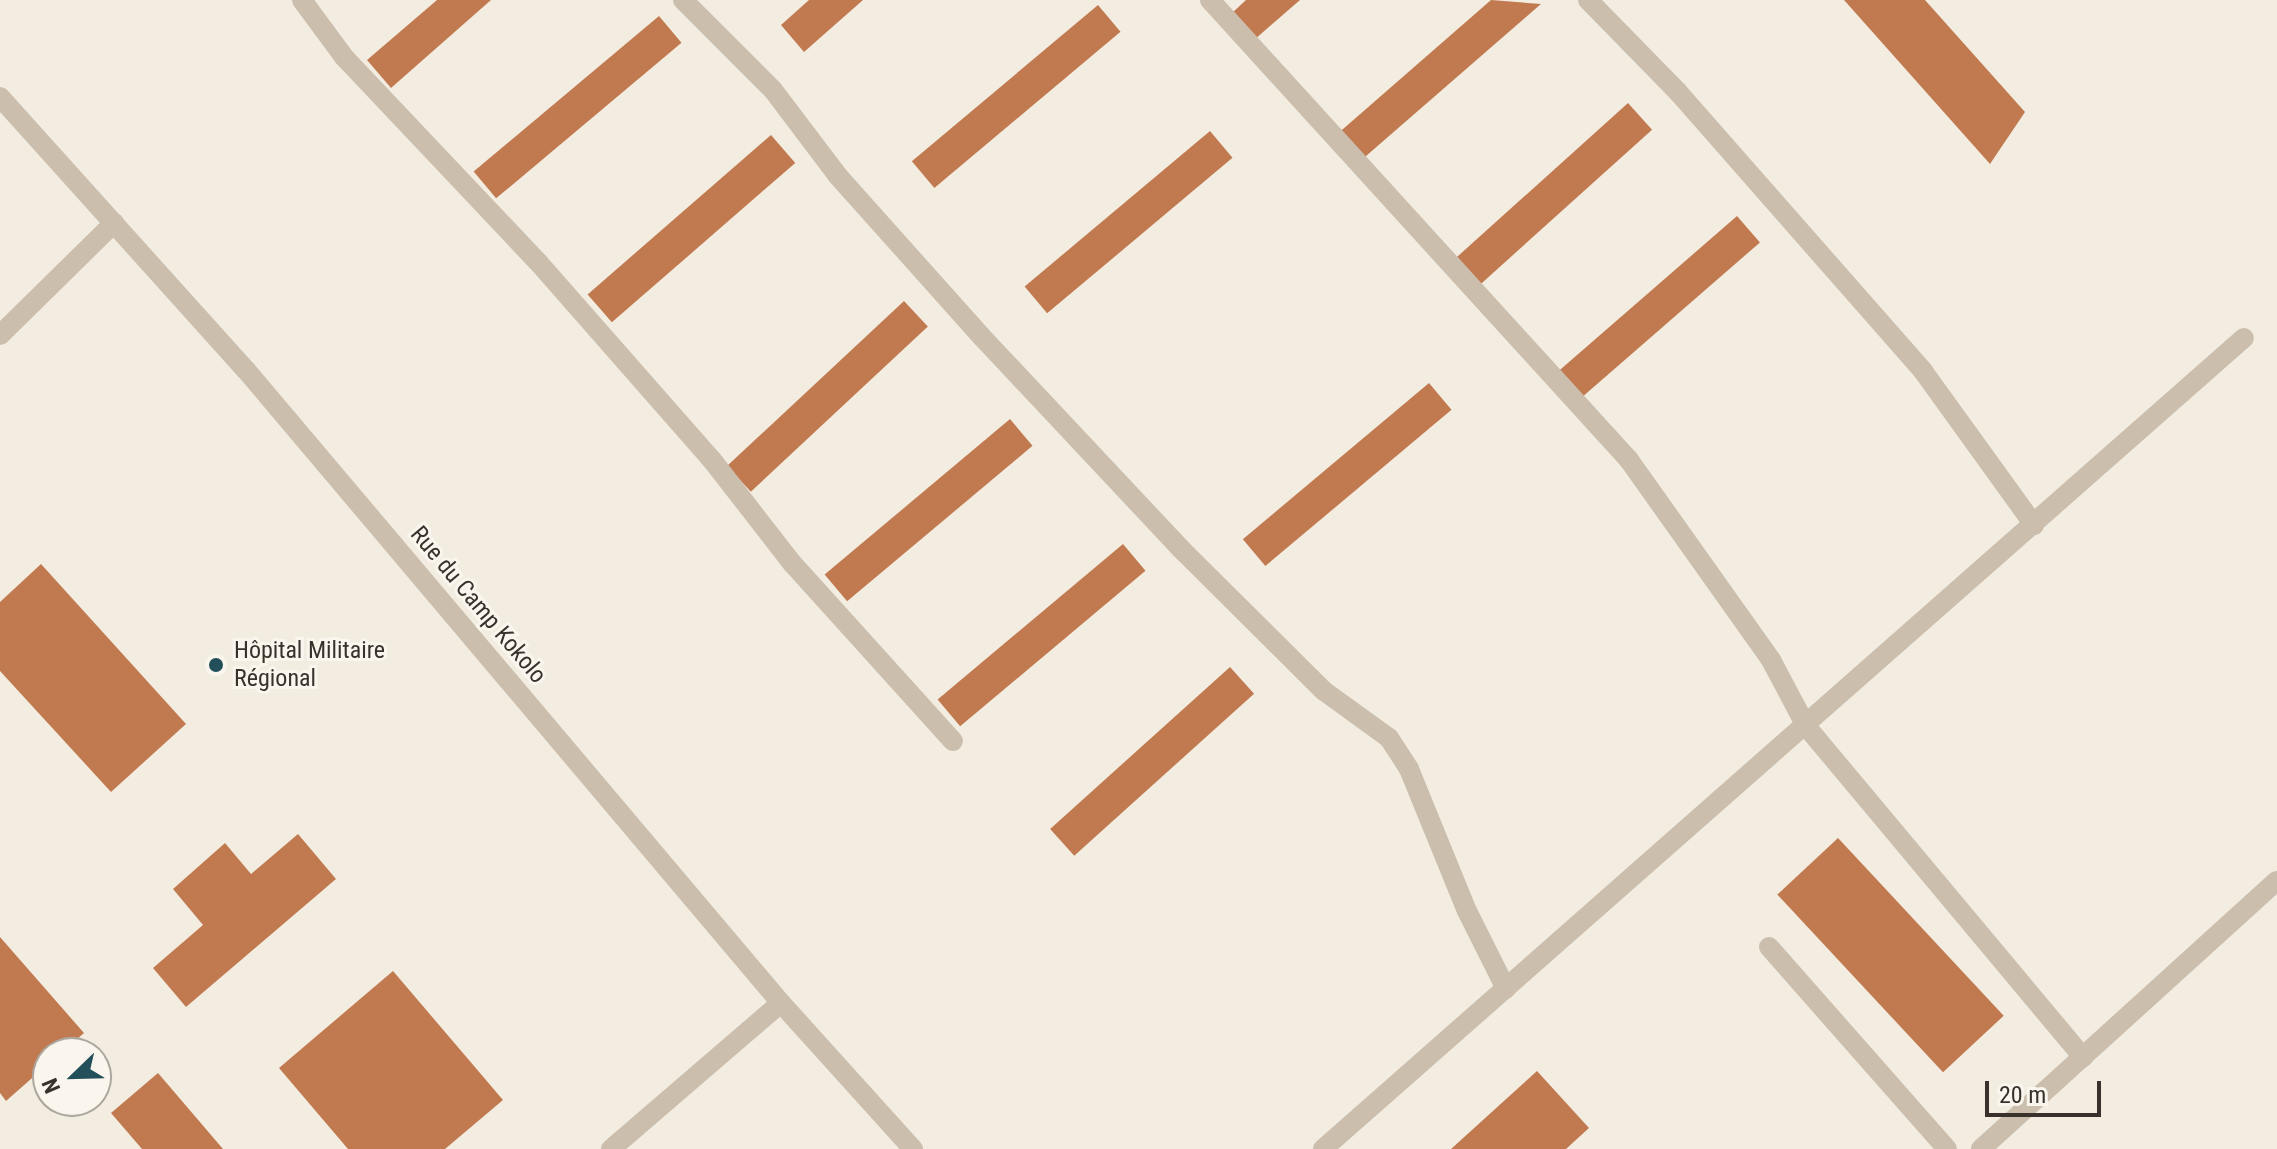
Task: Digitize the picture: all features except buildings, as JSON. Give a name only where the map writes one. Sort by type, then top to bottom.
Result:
[{"type":"street","points":[[302,0],[344,57],[538,262],[712,460],[792,563],[953,741]]},
{"type":"street","points":[[683,0],[773,90],[838,176],[982,337],[1180,548],[1324,691],[1389,738],[1409,769],[1467,911],[1506,989]]},
{"type":"street","points":[[1210,0],[1629,460],[1754,634],[1806,726],[2083,1057]]},
{"type":"street","points":[[1588,0],[1678,92],[1923,371],[2034,525]]},
{"type":"street","name":"Rue du Camp Kokolo","points":[[0,97],[246,370],[781,1003],[913,1149]]},
{"type":"street","points":[[0,335],[114,223]]},
{"type":"street","points":[[1323,1149],[2244,338]]},
{"type":"street","points":[[1981,1149],[2277,881]]},
{"type":"street","points":[[1769,947],[1947,1149]]},
{"type":"street","points":[[611,1149],[781,1003]]},
{"type":"place","name":"Hôpital Militaire Régional","points":[[216,665]]}]
